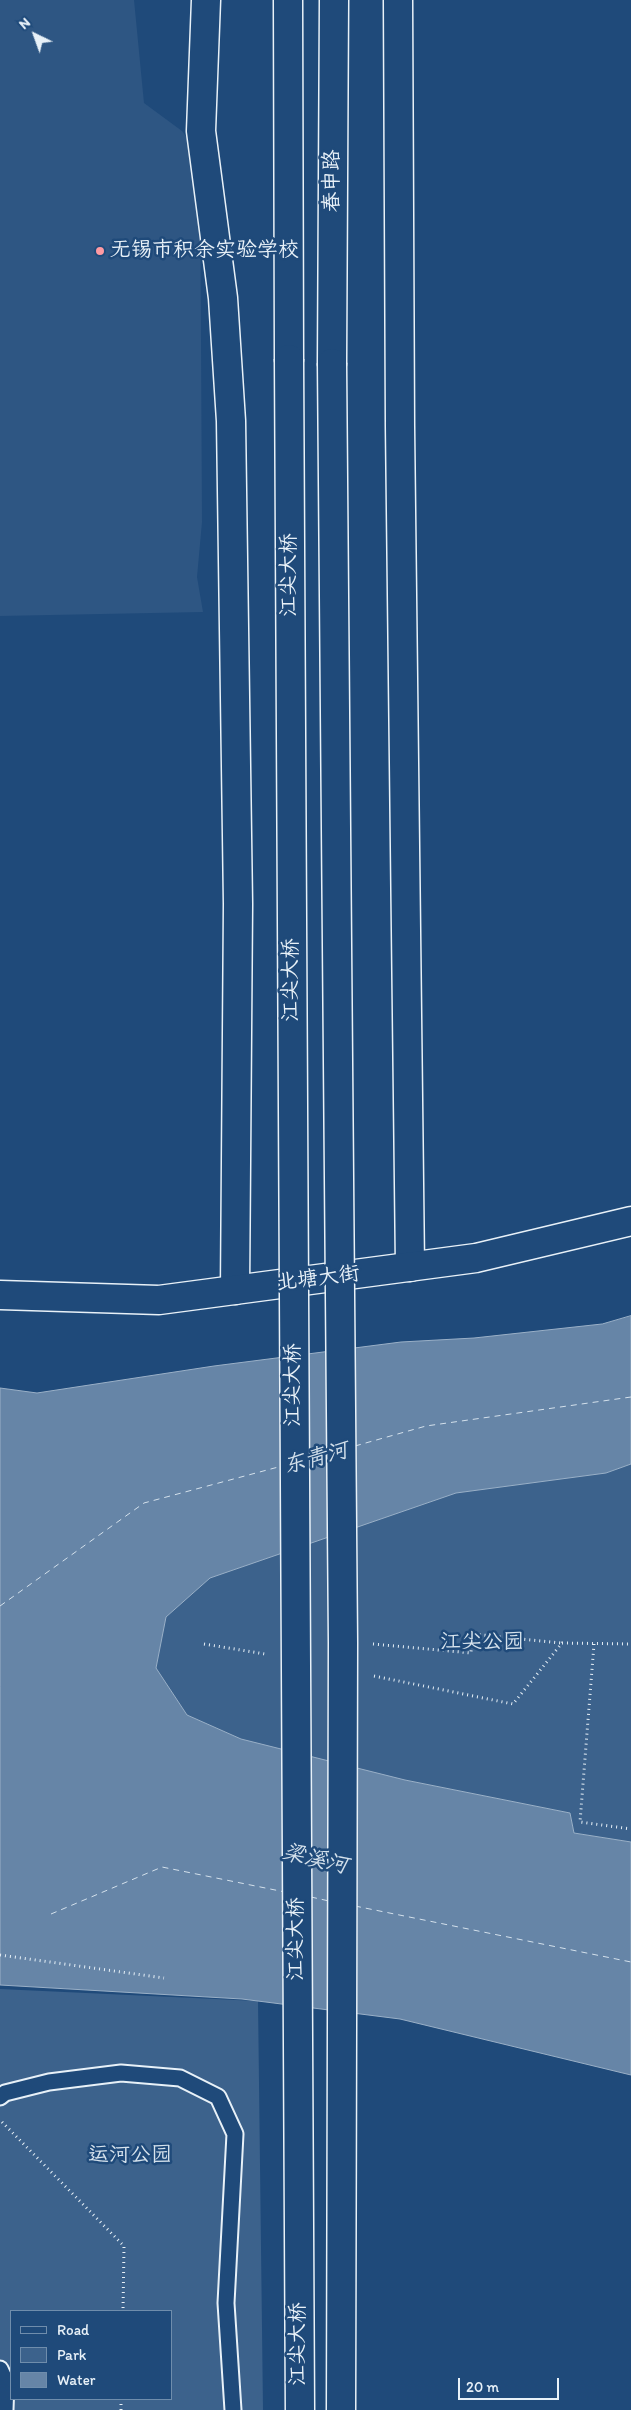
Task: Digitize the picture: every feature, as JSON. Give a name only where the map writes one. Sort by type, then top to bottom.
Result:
[{"type":"main road","points":[[206,0],[202,131],[223,298],[231,421],[238,904],[234,1290]]},
{"type":"main road","name":"春申路","points":[[288,0],[289,359]]},
{"type":"main road","name":"春申路","points":[[332,363],[334,0]]},
{"type":"main road","points":[[398,0],[400,426],[410,1267]]},
{"type":"main road","name":"江尖大桥","points":[[289,359],[300,2410]]},
{"type":"main road","name":"江尖大桥","points":[[332,363],[344,1642],[341,2410]]},
{"type":"main road","name":"北塘大街","points":[[0,1295],[158,1300],[476,1258],[631,1221]]},
{"type":"lane","points":[[0,2097],[5,2093],[49,2082],[122,2073],[180,2078],[218,2097],[235,2134],[226,2303],[233,2410]]},
{"type":"lane","points":[[0,2369],[6,2382],[5,2410]]},
{"type":"path","points":[[344,1642],[471,1653],[472,1634],[562,1643],[631,1644]]},
{"type":"path","points":[[367,1675],[513,1704],[562,1643]]},
{"type":"path","points":[[204,1644],[269,1655]]},
{"type":"path","points":[[594,1644],[580,1822],[631,1829]]},
{"type":"path","points":[[0,1955],[164,1978]]},
{"type":"path","points":[[0,2120],[124,2246],[123,2310]]},
{"type":"shaded area","name":"无锡市积余实验学校","points":[[0,0],[134,0],[144,103],[182,131],[200,155],[202,522],[197,577],[203,612],[0,616]]},
{"type":"green space","name":"江尖公园","points":[[631,1464],[631,1842],[574,1833],[570,1813],[405,1780],[241,1739],[187,1715],[156,1668],[166,1617],[210,1578],[456,1493],[606,1473]]},
{"type":"green space","name":"运河公园","points":[[0,1989],[258,2001],[263,2410],[0,2410]]},
{"type":"water","points":[[631,1316],[631,1464],[606,1473],[456,1493],[210,1578],[166,1617],[156,1668],[187,1715],[241,1739],[405,1780],[570,1813],[574,1833],[631,1842],[631,2075],[400,2019],[242,1999],[0,1985],[0,1388],[37,1393],[214,1366],[401,1342],[474,1338],[602,1324]]},
{"type":"ferry route","points":[[355,1446],[426,1426],[631,1397]]},
{"type":"ferry route","points":[[307,1459],[327,1453]]},
{"type":"ferry route","points":[[0,1606],[144,1503],[282,1466]]},
{"type":"ferry route","points":[[51,1914],[162,1867],[285,1892]]},
{"type":"ferry route","points":[[311,1897],[329,1901]]},
{"type":"ferry route","points":[[355,1906],[631,1962]]},
{"type":"place","name":"无锡市积余实验学校","points":[[100,251]]},
{"type":"water label","name":"东青河","points":[[316,1459]]},
{"type":"water label","name":"梁溪河","points":[[315,1860]]}]
